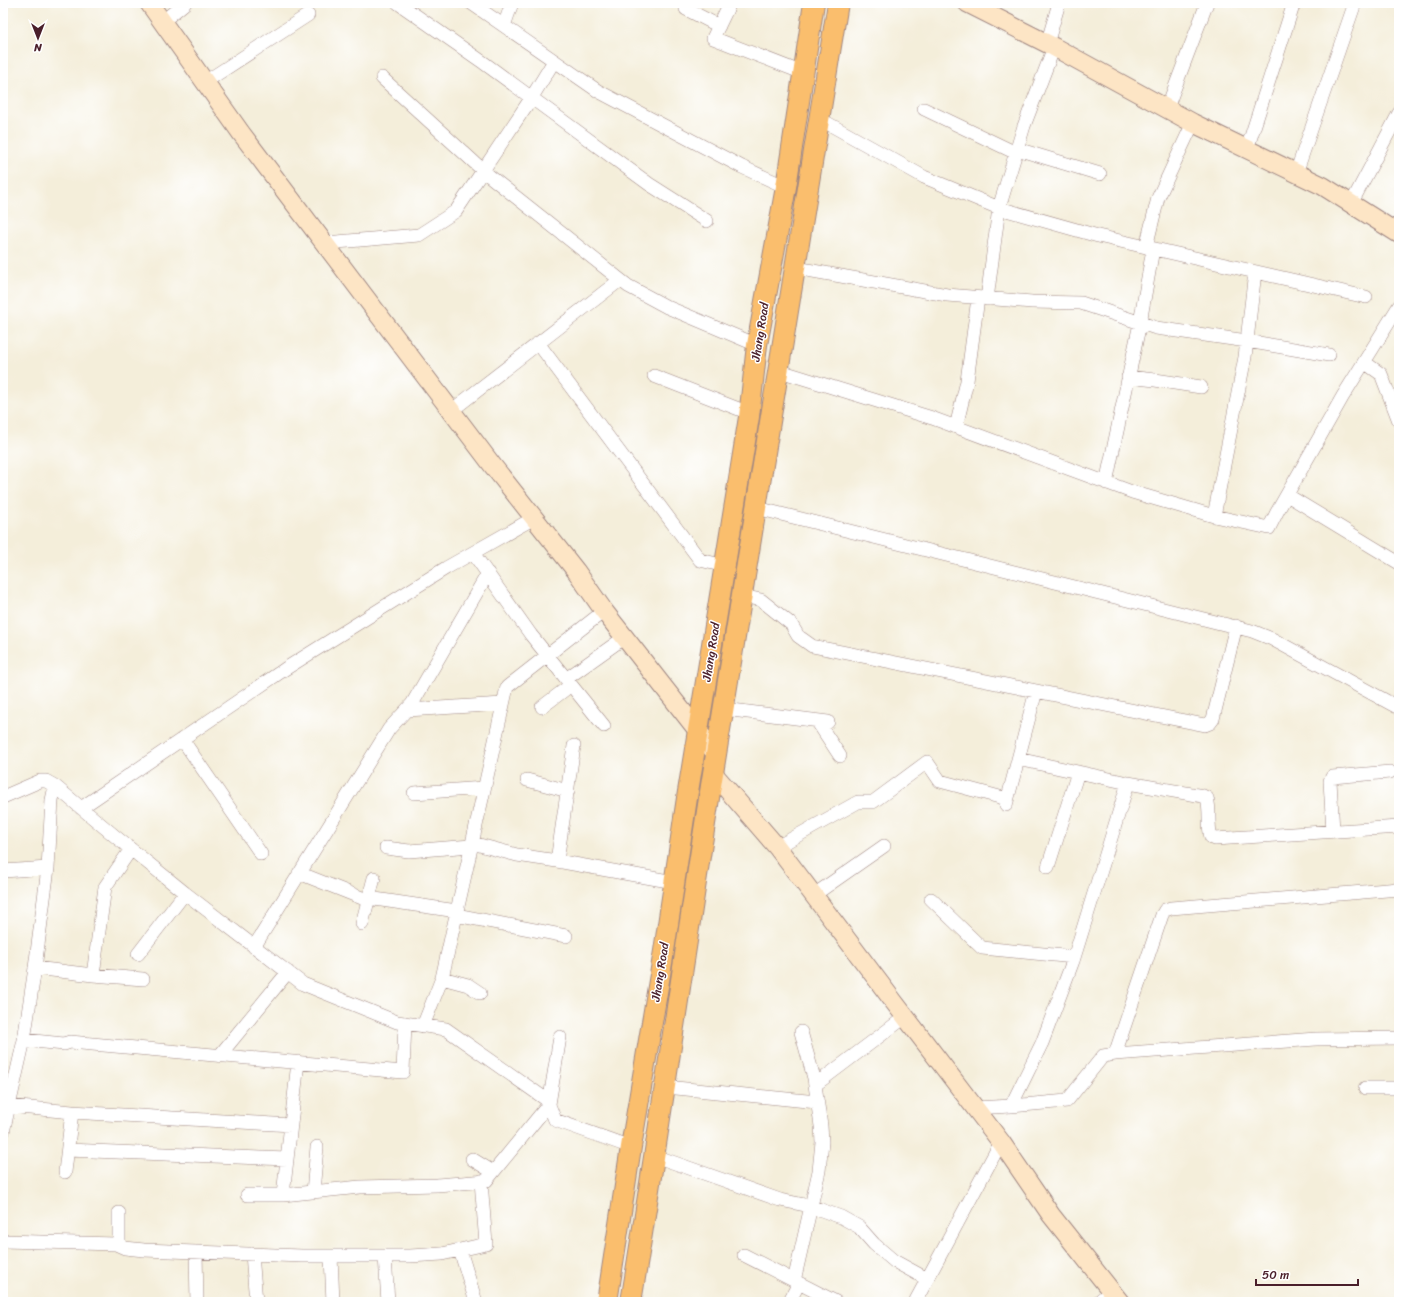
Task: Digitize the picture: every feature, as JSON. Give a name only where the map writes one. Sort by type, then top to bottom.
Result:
[{"type":"main road","name":"Jhang Road","points":[[607,1302],[749,413],[757,345],[786,187],[814,3]]},
{"type":"main road","name":"Jhang Road","points":[[631,1302],[666,1087],[715,764],[780,371],[838,3]]},
{"type":"street","points":[[149,3],[241,133],[451,411],[576,571],[604,611],[698,732],[715,764],[1001,1142],[1110,1298]]},
{"type":"street","points":[[162,22],[185,3]]},
{"type":"street","points":[[398,3],[484,62],[649,184],[707,221]]},
{"type":"street","points":[[471,3],[598,91],[742,167],[786,187]]},
{"type":"street","points":[[504,26],[512,3]]},
{"type":"street","points":[[730,3],[713,38],[804,73]]},
{"type":"street","points":[[967,3],[1051,46],[1194,123],[1323,186],[1399,234]]},
{"type":"street","points":[[956,427],[967,381],[999,208],[1024,126],[1051,46],[1059,3]]},
{"type":"street","points":[[1167,108],[1207,3]]},
{"type":"street","points":[[1247,149],[1294,3]]},
{"type":"street","points":[[1296,173],[1355,3]]},
{"type":"street","points":[[686,9],[719,26]]},
{"type":"street","points":[[206,82],[308,15]]},
{"type":"street","points":[[325,243],[419,235],[456,211],[482,170],[532,98],[554,61]]},
{"type":"street","points":[[382,78],[482,170],[628,286],[666,307],[757,345]]},
{"type":"street","points":[[924,109],[1016,151],[1100,174]]},
{"type":"street","points":[[1351,204],[1399,113]]},
{"type":"street","points":[[820,120],[924,177],[999,208],[1098,236],[1366,297]]},
{"type":"street","points":[[1106,483],[1140,323],[1158,198],[1194,123]]},
{"type":"street","points":[[796,268],[947,296],[1032,302],[1081,303],[1156,328],[1329,355]]},
{"type":"street","points":[[1214,516],[1245,357],[1255,272]]},
{"type":"street","points":[[451,411],[620,280]]},
{"type":"street","points":[[780,371],[932,418],[1132,492],[1214,516],[1269,528],[1343,396],[1399,307]]},
{"type":"street","points":[[538,343],[700,560],[725,566]]},
{"type":"street","points":[[1364,362],[1381,374],[1399,421]]},
{"type":"street","points":[[654,376],[749,413]]},
{"type":"street","points":[[1128,377],[1201,387]]},
{"type":"street","points":[[1287,495],[1399,563]]},
{"type":"street","points":[[757,508],[1252,630],[1272,639],[1399,708]]},
{"type":"street","points":[[81,808],[285,669],[446,568],[534,518]]},
{"type":"street","points":[[473,553],[547,655],[604,726]]},
{"type":"street","points":[[254,946],[389,729],[412,704],[488,573]]},
{"type":"street","points":[[742,596],[761,600],[791,624],[798,636],[812,646],[1205,725],[1210,723],[1213,718],[1236,626]]},
{"type":"street","points":[[423,1026],[442,978],[507,687],[604,611]]},
{"type":"street","points":[[542,707],[569,682],[625,637]]},
{"type":"street","points":[[777,847],[858,802],[874,802],[927,762],[940,781],[1007,802],[1036,691]]},
{"type":"street","points":[[406,710],[503,704]]},
{"type":"street","points":[[724,710],[822,722],[840,756]]},
{"type":"street","points":[[182,739],[261,854]]},
{"type":"street","points":[[557,860],[574,746]]},
{"type":"street","points":[[1018,759],[1203,796],[1207,798],[1208,803],[1209,831],[1211,837],[1215,839],[1399,827]]},
{"type":"street","points":[[1048,867],[1078,772]]},
{"type":"street","points":[[1333,831],[1330,781],[1332,777],[1390,772]]},
{"type":"street","points":[[527,780],[568,791]]},
{"type":"street","points":[[3,797],[40,781],[46,781],[55,786],[185,893],[303,984],[397,1022],[446,1029],[547,1100],[556,1120],[631,1148]]},
{"type":"street","points":[[1011,1106],[1042,1043],[1074,957],[1128,782]]},
{"type":"street","points":[[3,1132],[24,1040],[35,968],[48,868],[52,800],[55,786]]},
{"type":"street","points":[[414,793],[484,788]]},
{"type":"street","points":[[386,848],[409,851],[471,845],[517,855],[557,860],[674,882]]},
{"type":"street","points":[[814,895],[884,846]]},
{"type":"street","points":[[93,975],[106,887],[131,849]]},
{"type":"street","points":[[3,872],[48,868]]},
{"type":"street","points":[[299,873],[367,899],[456,913],[566,936]]},
{"type":"street","points":[[362,924],[367,899],[374,878]]},
{"type":"street","points":[[1115,1054],[1165,910],[1171,908],[1399,889]]},
{"type":"street","points":[[138,954],[185,893]]},
{"type":"street","points":[[931,899],[982,948],[1074,957]]},
{"type":"street","points":[[35,968],[143,979]]},
{"type":"street","points":[[220,1055],[288,972]]},
{"type":"street","points":[[442,978],[468,985],[480,993]]},
{"type":"street","points":[[815,1085],[905,1017]]},
{"type":"street","points":[[24,1040],[64,1044],[70,1042],[403,1072],[405,1023]]},
{"type":"street","points":[[789,1302],[796,1282],[810,1206],[819,1171],[822,1142],[815,1085],[801,1032]]},
{"type":"street","points":[[246,1195],[283,1195],[360,1187],[437,1185],[486,1181],[549,1104],[560,1037]]},
{"type":"street","points":[[975,1108],[1067,1101],[1102,1056],[1316,1039],[1399,1038]]},
{"type":"street","points":[[283,1195],[298,1062]]},
{"type":"street","points":[[666,1087],[818,1102]]},
{"type":"street","points":[[1364,1088],[1399,1088]]},
{"type":"street","points":[[9,1106],[72,1112],[291,1125]]},
{"type":"street","points":[[65,1172],[72,1112]]},
{"type":"street","points":[[915,1302],[1001,1142]]},
{"type":"street","points":[[313,1192],[317,1147]]},
{"type":"street","points":[[68,1150],[287,1159]]},
{"type":"street","points":[[655,1156],[780,1200],[810,1206],[841,1217],[859,1227],[874,1244],[894,1261],[927,1279]]},
{"type":"street","points":[[472,1159],[493,1172]]},
{"type":"street","points":[[3,1241],[116,1244],[125,1248],[252,1254],[385,1256],[442,1254],[486,1244],[481,1181]]},
{"type":"street","points":[[119,1245],[120,1213]]},
{"type":"street","points":[[460,1250],[476,1302]]},
{"type":"street","points":[[196,1252],[197,1302]]},
{"type":"street","points":[[252,1254],[256,1302]]},
{"type":"street","points":[[331,1256],[333,1302]]},
{"type":"street","points":[[385,1256],[388,1302]]},
{"type":"street","points":[[744,1256],[836,1302]]}]
